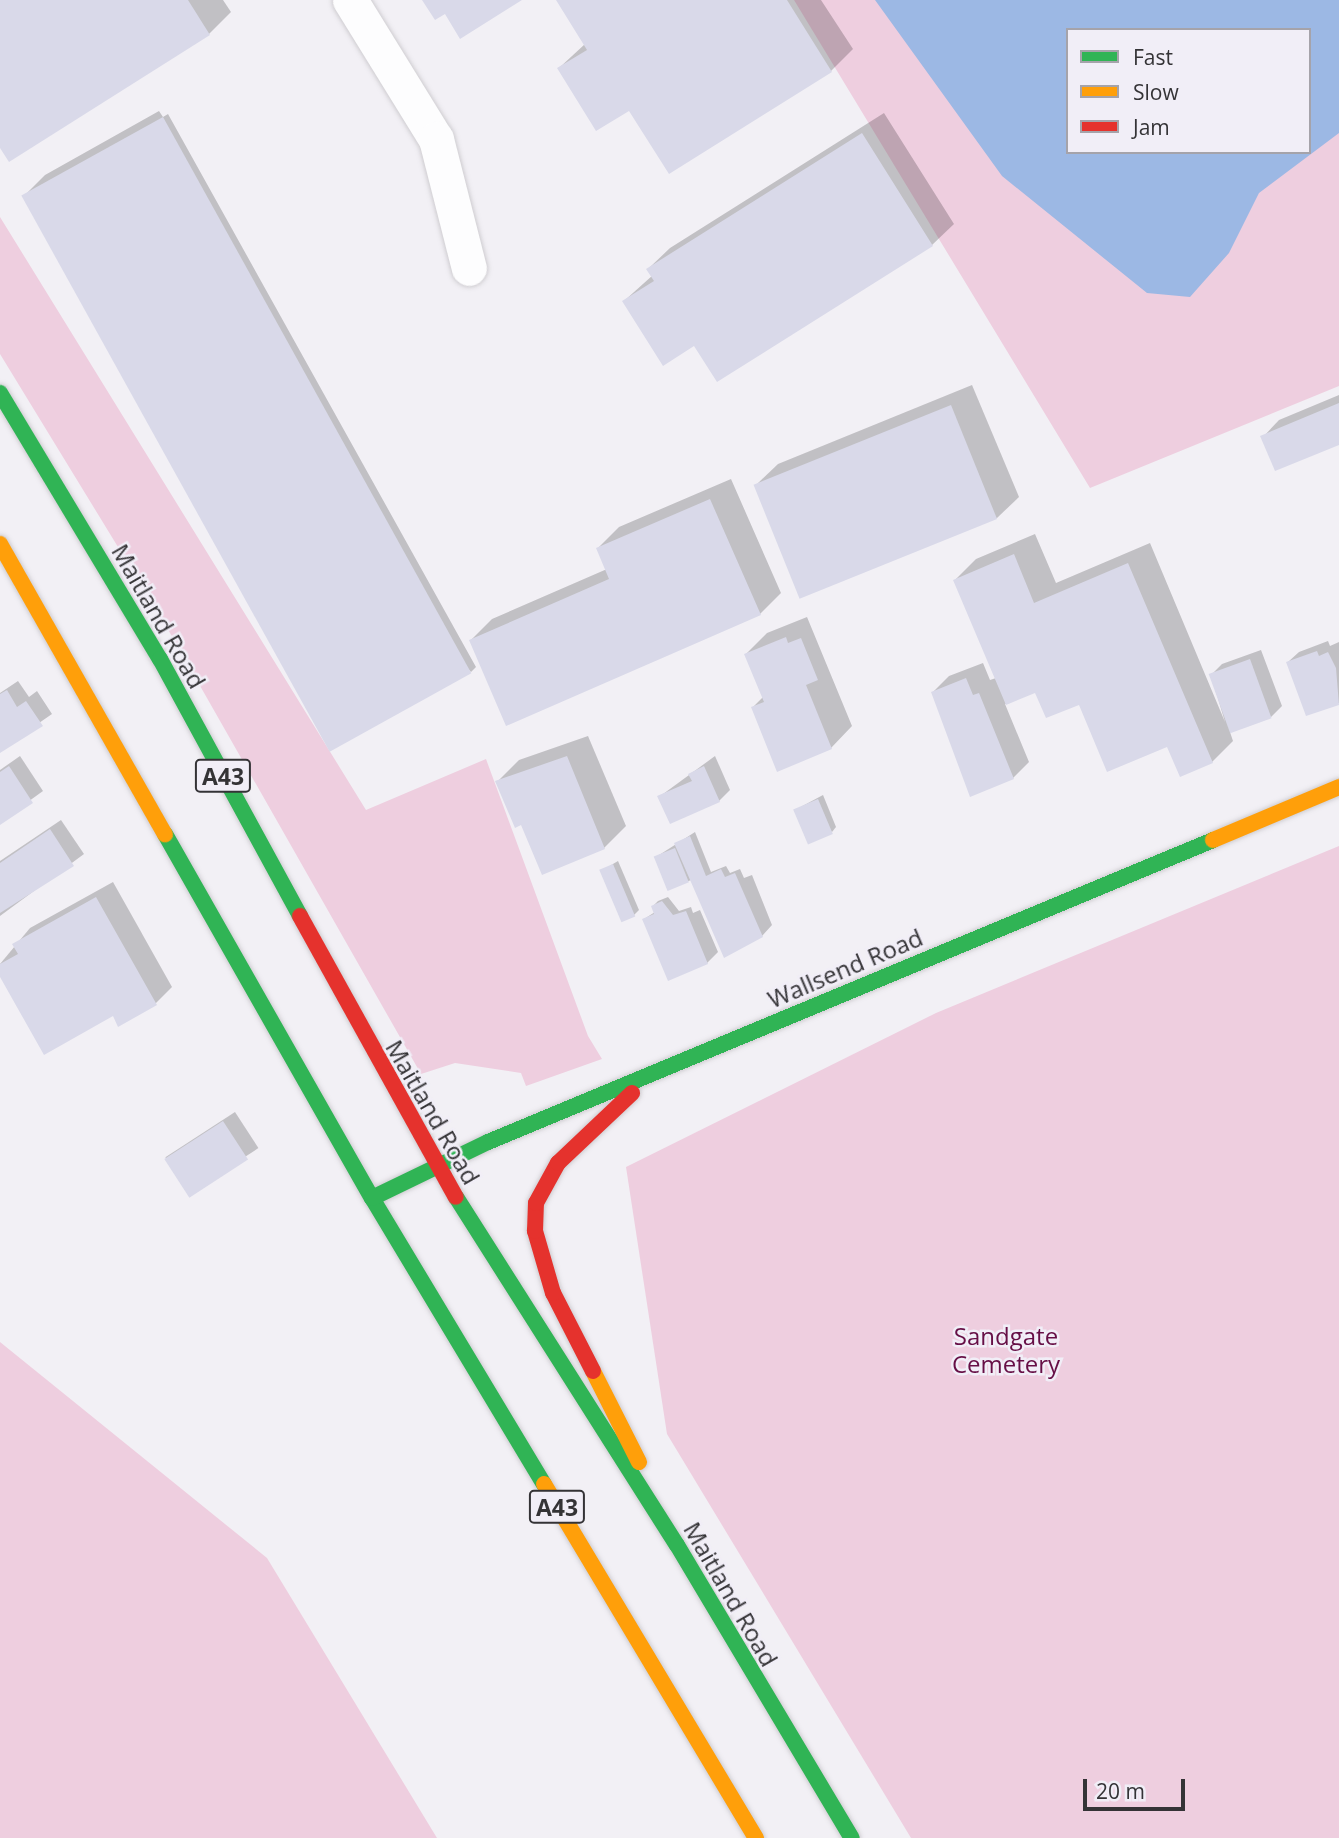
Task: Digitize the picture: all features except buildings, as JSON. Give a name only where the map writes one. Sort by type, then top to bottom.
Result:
[{"type":"main road","name":"Maitland Road","points":[[0,393],[160,659],[436,1165],[677,1545],[852,1838]]},
{"type":"main road","name":"A43","points":[[0,544],[372,1198],[756,1838]]},
{"type":"main road","name":"Wallsend Road","points":[[372,1198],[436,1165],[657,1071],[1339,787]]},
{"type":"main road","points":[[657,1071],[558,1163],[536,1203],[535,1231],[553,1293],[603,1383],[677,1545]]},
{"type":"street","points":[[350,0],[436,139],[469,268]]},
{"type":"green space","points":[[794,0],[1339,0],[1339,386],[1090,488]]},
{"type":"green space","points":[[0,217],[366,810],[486,759],[588,1036],[602,1059],[526,1086],[521,1073],[455,1063],[421,1074],[162,619],[0,354]]},
{"type":"green space","name":"Sandgate Cemetery","points":[[1339,846],[1339,1838],[911,1838],[667,1434],[626,1167],[936,1013]]},
{"type":"green space","points":[[0,1342],[267,1558],[437,1838],[0,1838]]},
{"type":"water","points":[[875,0],[1339,0],[1339,133],[1311,154],[1259,193],[1229,253],[1190,297],[1147,293],[1002,176]]},
{"type":"traffic: fast","points":[[0,393],[160,659],[300,916]]},
{"type":"traffic: fast","points":[[165,834],[372,1198],[544,1484]]},
{"type":"traffic: fast","points":[[372,1198],[488,1142],[1213,840]]},
{"type":"traffic: fast","points":[[456,1197],[677,1545],[852,1838]]},
{"type":"traffic: slow","points":[[0,544],[165,834]]},
{"type":"traffic: slow","points":[[1213,840],[1339,787]]},
{"type":"traffic: slow","points":[[593,1371],[639,1462]]},
{"type":"traffic: slow","points":[[544,1484],[756,1838]]},
{"type":"traffic: jam","points":[[300,916],[456,1197]]},
{"type":"traffic: jam","points":[[593,1371],[553,1293],[535,1231],[536,1203],[558,1163],[632,1093]]}]
